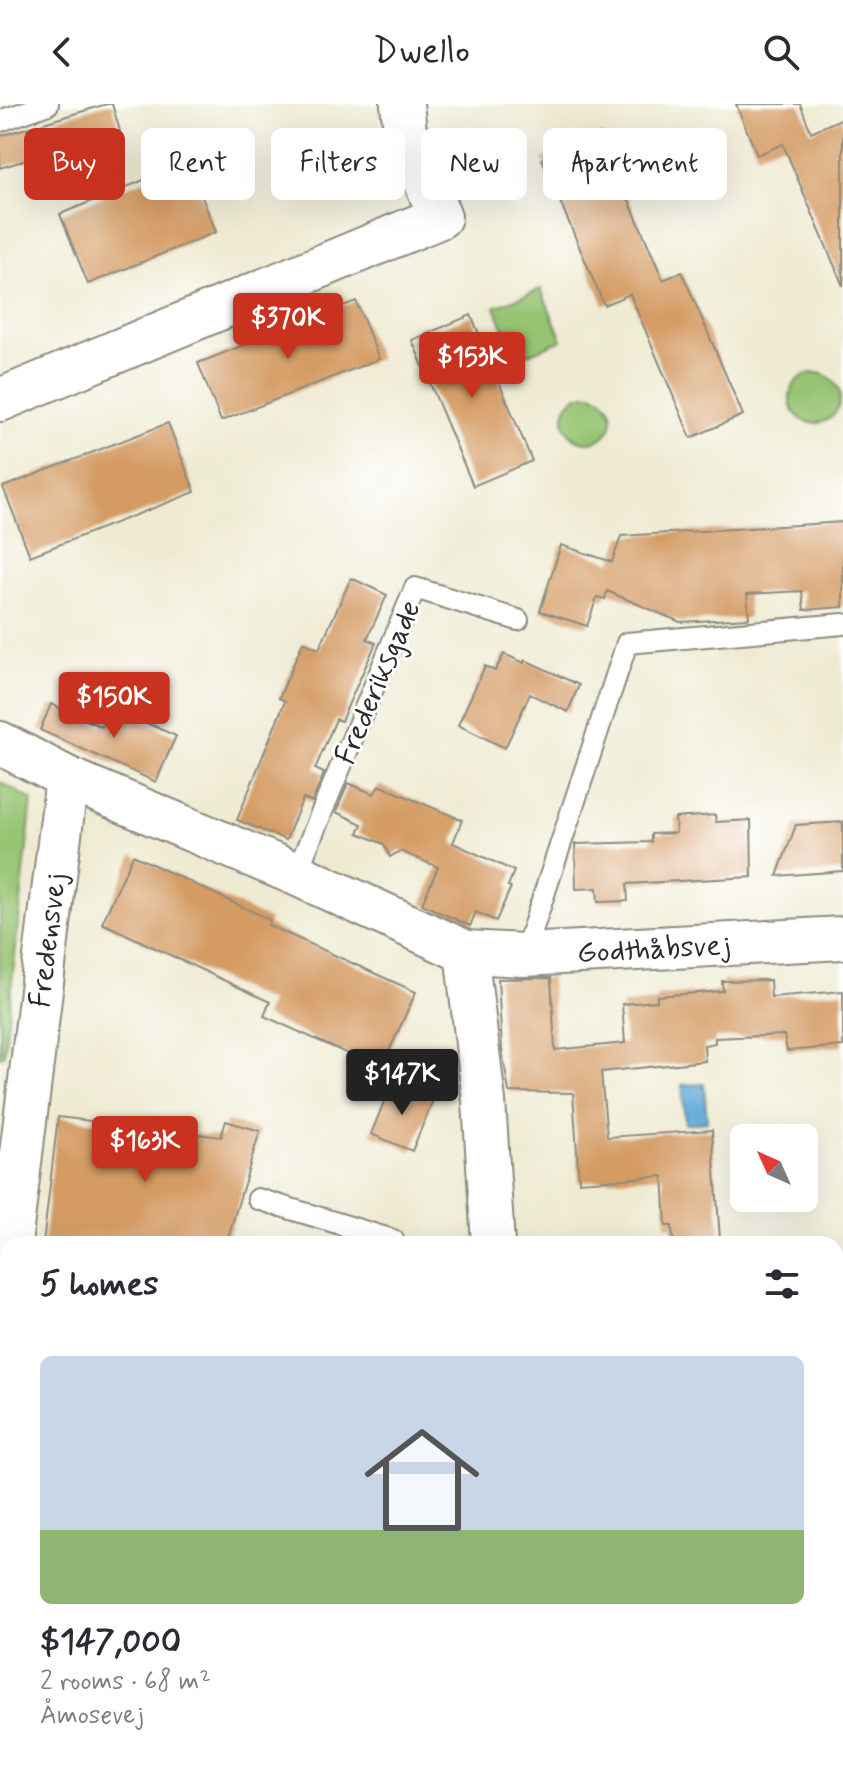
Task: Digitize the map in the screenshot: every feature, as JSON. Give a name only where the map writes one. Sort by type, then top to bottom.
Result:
[{"type":"street","points":[[0,400],[440,217],[405,131],[402,104]]},
{"type":"street","points":[[0,743],[67,778],[296,874],[466,952],[484,1101],[492,1236]]},
{"type":"street","name":"Fredensvej","points":[[11,1236],[67,778]]},
{"type":"street","name":"Godthåbsvej","points":[[466,952],[524,955],[843,938]]},
{"type":"lane","points":[[0,121],[48,104]]},
{"type":"lane","name":"Frederiksgade","points":[[296,874],[415,588],[518,620]]},
{"type":"lane","points":[[524,955],[627,643],[843,624]]},
{"type":"lane","points":[[258,1199],[380,1236]]},
{"type":"green space","points":[[541,289],[562,340],[516,359],[495,307]]},
{"type":"green space","points":[[815,373],[832,381],[840,398],[832,415],[815,423],[798,415],[790,398],[798,381]]},
{"type":"green space","points":[[588,394],[605,401],[612,418],[605,435],[588,442],[571,435],[564,418],[571,401]]},
{"type":"green space","points":[[0,782],[32,800],[4,1055],[0,1057]]},
{"type":"water","points":[[704,1084],[707,1122],[685,1124],[682,1085]]},
{"type":"building","points":[[112,104],[119,128],[27,128]]},
{"type":"building","points":[[736,104],[800,104],[811,132],[843,118],[843,286],[783,144],[757,155]]},
{"type":"building","points":[[24,129],[24,161],[0,168],[0,136]]},
{"type":"building","points":[[141,181],[141,200],[203,200],[216,232],[88,284],[60,214],[94,200],[125,200],[125,188]]},
{"type":"building","points":[[559,200],[629,200],[663,280],[682,272],[743,415],[691,438],[630,294],[604,305]]},
{"type":"building","points":[[356,301],[379,359],[221,421],[198,363]]},
{"type":"building","points":[[471,315],[532,461],[473,486],[412,340]]},
{"type":"building","points":[[168,423],[195,492],[30,556],[3,487]]},
{"type":"building","points":[[843,522],[843,607],[804,610],[802,591],[747,594],[749,618],[680,622],[607,591],[605,599],[597,597],[587,626],[540,611],[561,545],[612,562],[621,536]]},
{"type":"building","points":[[351,578],[387,595],[367,639],[376,643],[341,721],[336,719],[315,769],[324,773],[312,802],[303,798],[286,840],[237,820],[285,701],[279,698],[303,642],[319,649]]},
{"type":"building","points":[[504,654],[524,663],[525,660],[579,685],[568,712],[530,694],[505,748],[458,725],[485,666],[495,671]]},
{"type":"building","points":[[51,704],[102,727],[111,707],[176,736],[156,782],[40,730]]},
{"type":"building","points":[[348,783],[374,794],[379,785],[462,820],[453,843],[514,871],[508,886],[511,887],[496,921],[476,912],[470,926],[422,904],[438,867],[400,851],[390,857],[384,844],[358,833],[362,824],[336,812]]},
{"type":"building","points":[[715,815],[716,822],[751,820],[752,877],[627,884],[628,901],[598,902],[597,888],[576,889],[575,844],[651,842],[651,834],[676,833],[675,818]]},
{"type":"building","points":[[843,822],[843,871],[777,876],[796,825]]},
{"type":"building","points":[[133,855],[270,920],[268,925],[416,992],[381,1069],[264,1016],[270,1002],[102,923]]},
{"type":"building","points":[[551,978],[555,1050],[625,1043],[622,1004],[657,1001],[657,996],[723,991],[722,981],[770,980],[771,997],[843,991],[843,1046],[787,1051],[784,1035],[715,1038],[715,1043],[704,1045],[705,1061],[601,1072],[607,1137],[712,1130],[720,1236],[673,1236],[672,1226],[666,1226],[663,1176],[579,1182],[573,1093],[509,1092],[502,1050],[498,979]]},
{"type":"building","points":[[392,1082],[433,1100],[412,1151],[371,1134]]},
{"type":"building","points":[[58,1117],[221,1137],[226,1121],[260,1131],[228,1236],[44,1236]]}]
